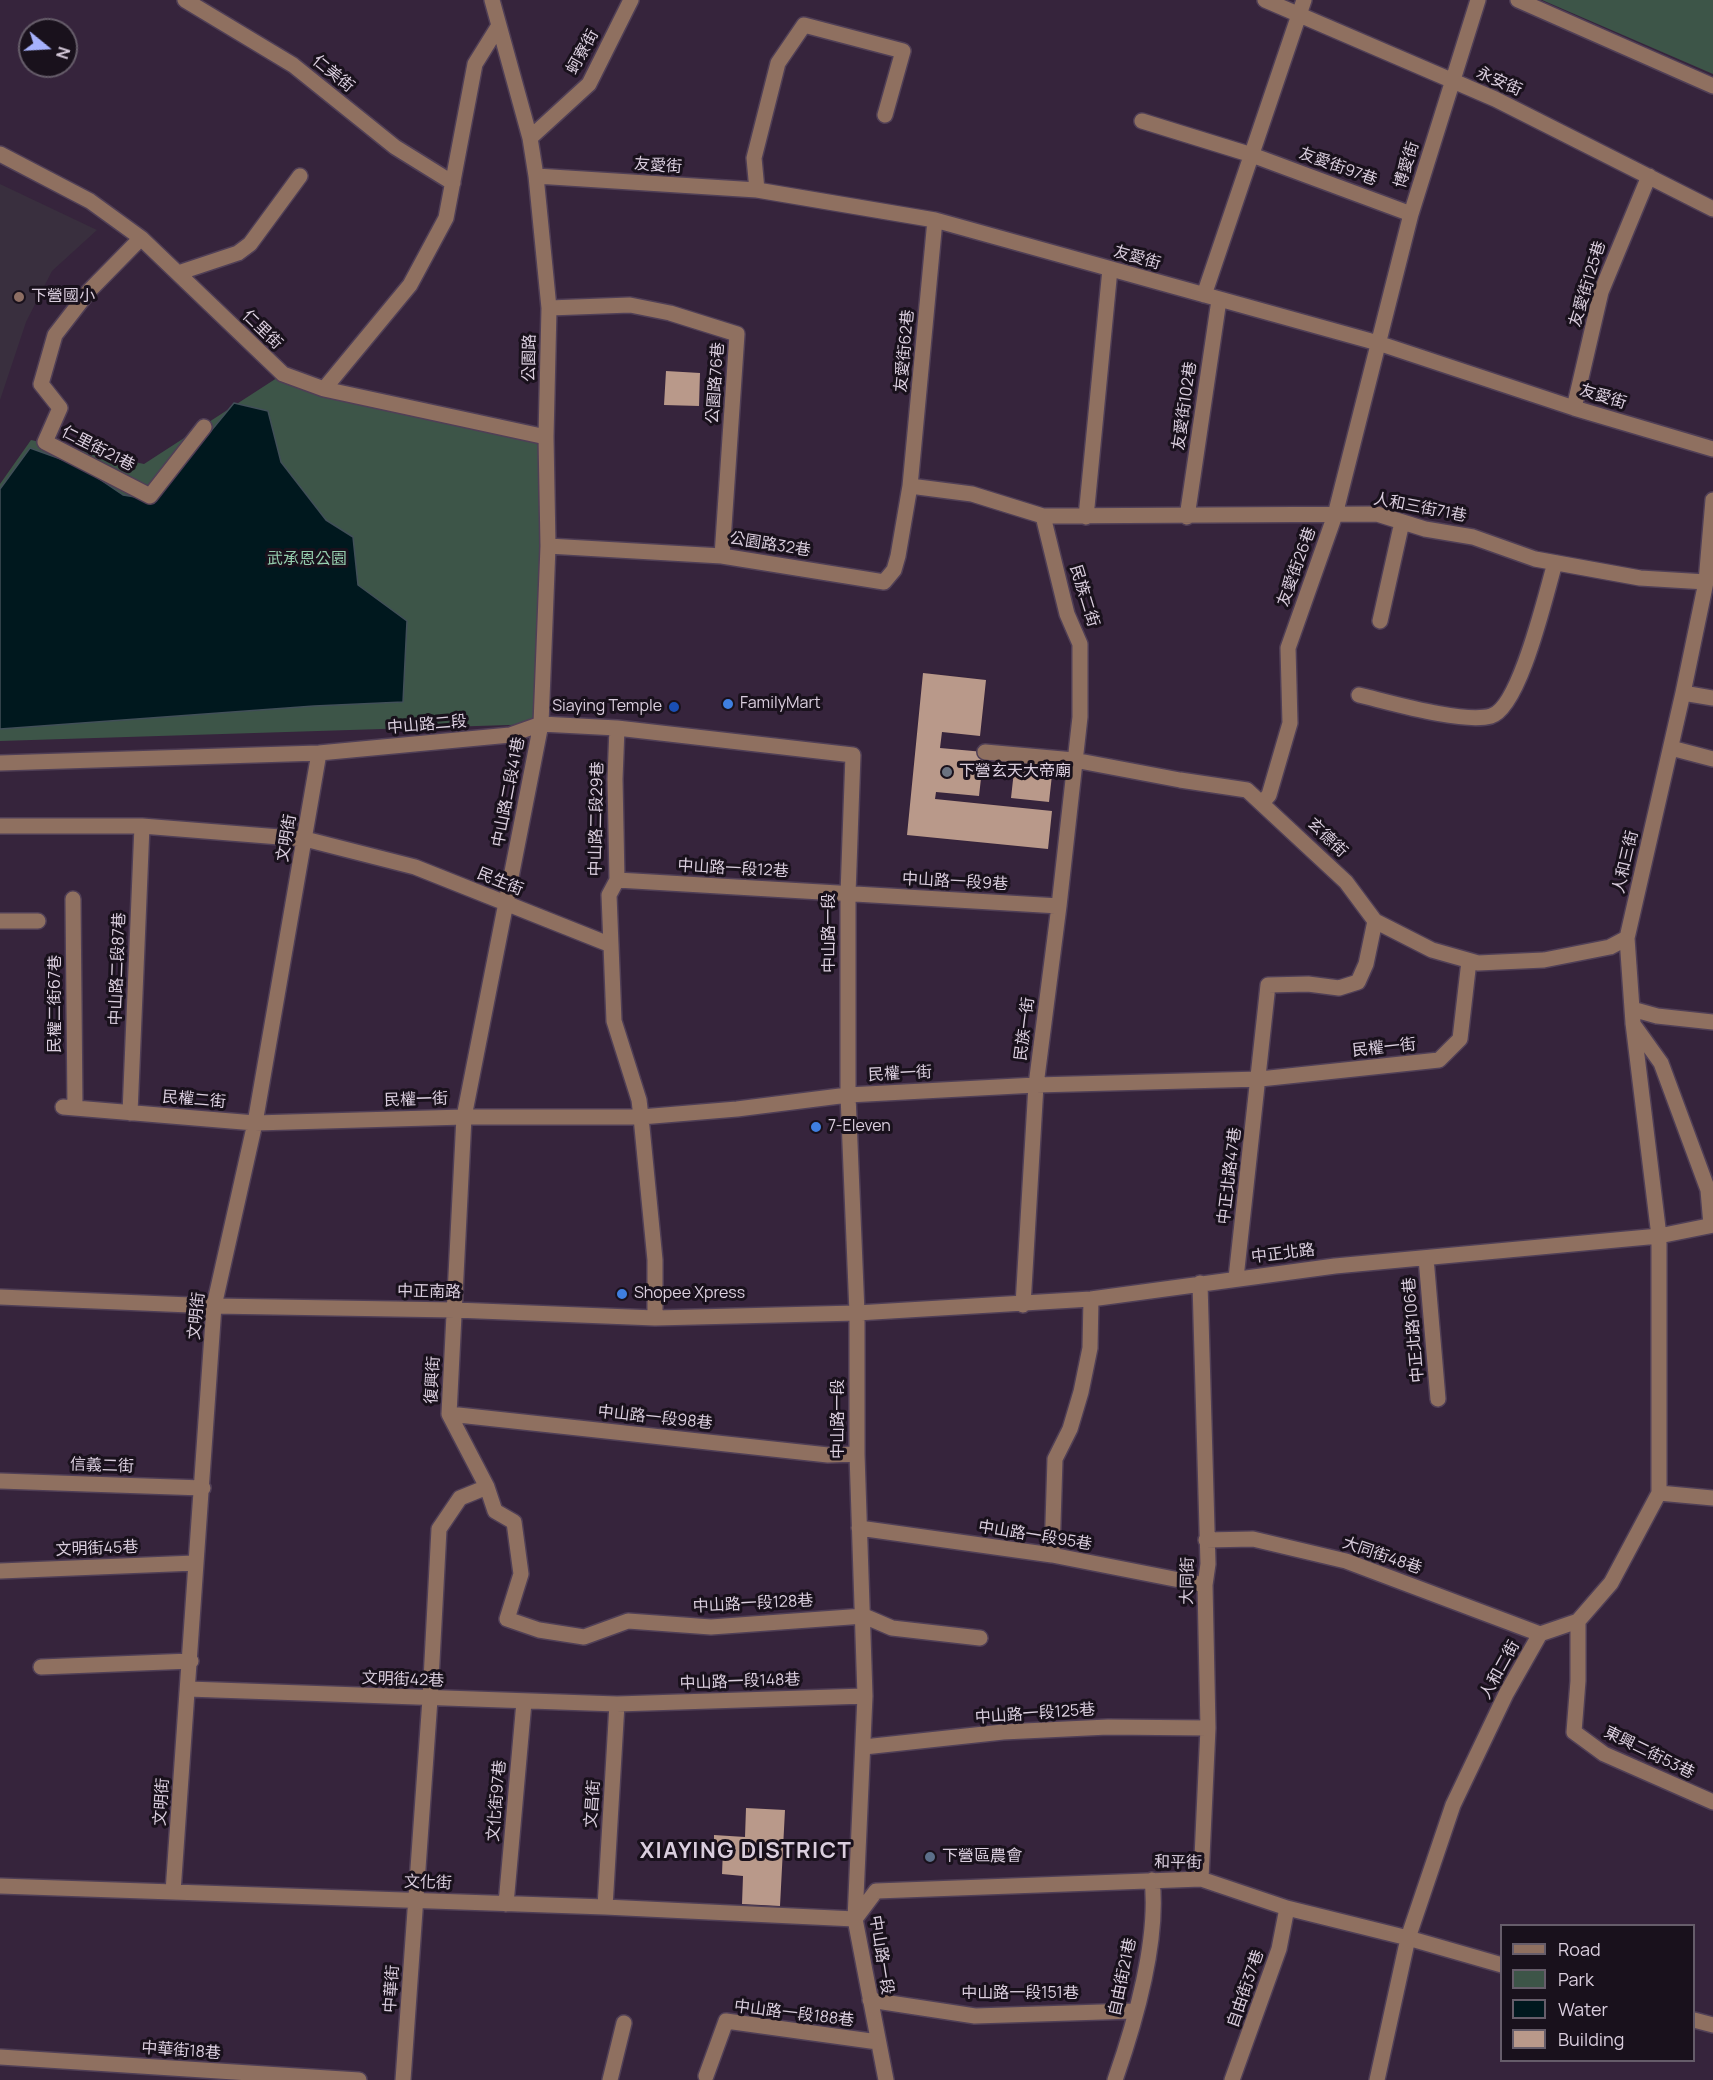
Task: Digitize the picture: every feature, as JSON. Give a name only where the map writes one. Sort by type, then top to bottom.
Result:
[{"type":"street","name":"仁美街","points":[[185,0],[294,65],[395,147],[453,183]]},
{"type":"street","name":"公園路","points":[[492,0],[530,138],[549,308],[546,437],[548,546],[540,724]]},
{"type":"street","name":"蚵寮街","points":[[530,138],[589,84],[631,0]]},
{"type":"street","name":"永安街","points":[[1265,0],[1301,6],[1452,81],[1495,99],[1713,209]]},
{"type":"street","name":"博愛街","points":[[1378,343],[1411,214],[1478,0]]},
{"type":"street","points":[[1518,0],[1713,86]]},
{"type":"street","points":[[1204,295],[1301,6]]},
{"type":"street","points":[[757,190],[754,158],[778,63],[804,25],[903,51],[885,115]]},
{"type":"street","points":[[324,390],[410,285],[446,218],[475,64],[498,27]]},
{"type":"street","name":"友愛街97巷","points":[[1142,121],[1252,155],[1411,214]]},
{"type":"street","name":"仁里街","points":[[0,154],[90,201],[141,238],[283,374],[324,390],[546,437]]},
{"type":"street","points":[[178,273],[238,253],[250,244],[300,176]]},
{"type":"street","name":"友愛街","points":[[536,176],[757,190],[935,220],[1378,343],[1574,408],[1713,449]]},
{"type":"street","name":"友愛街125巷","points":[[1574,408],[1601,292],[1650,176]]},
{"type":"street","name":"友愛街62巷","points":[[910,486],[935,220]]},
{"type":"street","name":"仁里街21巷","points":[[141,238],[89,291],[55,335],[41,384],[60,408],[45,442],[150,496],[204,427]]},
{"type":"street","points":[[1086,517],[1110,268]]},
{"type":"street","name":"友愛街102巷","points":[[1186,517],[1219,300]]},
{"type":"street","name":"公園路76巷","points":[[549,308],[630,305],[670,313],[738,334],[722,556]]},
{"type":"street","name":"友愛街26巷","points":[[1262,803],[1269,795],[1290,723],[1288,648],[1335,515],[1378,343]]},
{"type":"street","name":"人和三街71巷","points":[[910,486],[972,494],[1043,516],[1186,517],[1377,514],[1425,529],[1473,537],[1535,559],[1640,578],[1706,582]]},
{"type":"street","name":"公園路32巷","points":[[548,546],[722,556],[884,582],[894,570],[898,556],[910,486]]},
{"type":"street","name":"人和三街","points":[[1659,1236],[1632,1016],[1627,938],[1706,582],[1713,503]]},
{"type":"street","name":"民族二街","points":[[1043,516],[1067,614],[1080,644],[1080,717],[1074,760]]},
{"type":"street","points":[[1380,621],[1402,522]]},
{"type":"street","points":[[1359,695],[1458,716],[1491,716],[1507,703],[1520,679],[1555,562]]},
{"type":"street","points":[[1683,693],[1713,698]]},
{"type":"street","name":"中山路二段","points":[[0,763],[319,753],[510,735],[540,724],[617,728],[853,755]]},
{"type":"street","name":"中山路二段41巷","points":[[506,903],[540,724]]},
{"type":"street","name":"中山路二段29巷","points":[[611,945],[609,895],[617,880],[615,779],[617,728]]},
{"type":"street","points":[[1671,748],[1713,759]]},
{"type":"street","name":"玄德街","points":[[985,752],[1074,760],[1247,790],[1346,882],[1375,921],[1432,950],[1469,961],[1478,963],[1544,960],[1610,947],[1627,938]]},
{"type":"street","name":"文明街","points":[[174,1892],[214,1306],[255,1123],[319,753]]},
{"type":"street","name":"中山路一段","points":[[853,755],[848,894],[848,1095],[857,1312],[857,1454],[865,1696],[855,1918],[886,2080]]},
{"type":"street","name":"民族一街","points":[[1023,1305],[1036,1085],[1059,906],[1074,760]]},
{"type":"street","name":"民生街","points":[[0,826],[142,826],[305,839],[415,867],[611,945]]},
{"type":"street","name":"中山路二段87巷","points":[[130,1113],[142,826]]},
{"type":"street","name":"中山路一段12巷","points":[[617,880],[848,894]]},
{"type":"street","name":"中山路一段9巷","points":[[848,894],[1059,906]]},
{"type":"street","name":"民權二街67巷","points":[[69,1107],[73,899]]},
{"type":"street","name":"復興街","points":[[487,1487],[449,1414],[464,1117],[506,903]]},
{"type":"street","points":[[0,921],[38,921]]},
{"type":"street","name":"中正北路47巷","points":[[1236,1278],[1260,1079],[1268,985],[1308,984],[1339,988],[1358,982],[1366,964],[1375,921]]},
{"type":"street","points":[[611,945],[614,1021],[636,1090],[641,1117],[655,1260],[655,1318]]},
{"type":"street","name":"民權一街","points":[[255,1123],[464,1117],[641,1117],[737,1109],[848,1095],[1036,1085],[1260,1079],[1439,1060],[1460,1039],[1469,961]]},
{"type":"street","points":[[1632,1016],[1657,1016],[1713,1022]]},
{"type":"street","points":[[1632,1016],[1661,1063],[1708,1190],[1712,1225]]},
{"type":"street","name":"民權二街","points":[[69,1107],[255,1123]]},
{"type":"street","name":"中正北路","points":[[857,1312],[1023,1305],[1091,1299],[1236,1278],[1659,1236],[1712,1225]]},
{"type":"street","points":[[1578,1621],[1611,1583],[1659,1493],[1659,1236]]},
{"type":"street","name":"中正北路106巷","points":[[1426,1258],[1438,1399]]},
{"type":"street","name":"大同街","points":[[1200,1283],[1208,1564],[1204,1585],[1208,1728],[1201,1879]]},
{"type":"street","name":"中正南路","points":[[0,1297],[214,1306],[455,1310],[655,1318],[857,1312]]},
{"type":"street","points":[[1052,1555],[1055,1459],[1070,1429],[1082,1392],[1090,1348],[1091,1299]]},
{"type":"street","name":"中山路一段98巷","points":[[449,1414],[828,1455],[857,1454]]},
{"type":"street","name":"信義二街","points":[[0,1481],[203,1488]]},
{"type":"street","points":[[416,1901],[439,1529],[460,1498],[487,1487]]},
{"type":"street","name":"中山路一段128巷","points":[[487,1487],[495,1511],[514,1522],[520,1574],[507,1619],[528,1626],[584,1637],[628,1620],[711,1627],[864,1616]]},
{"type":"street","points":[[1659,1493],[1713,1498]]},
{"type":"street","name":"中山路一段95巷","points":[[860,1528],[1052,1555],[1204,1585]]},
{"type":"street","name":"大同街48巷","points":[[1206,1540],[1253,1539],[1346,1561],[1540,1634]]},
{"type":"street","name":"文明街45巷","points":[[0,1571],[195,1563]]},
{"type":"street","points":[[864,1616],[892,1628],[980,1638]]},
{"type":"street","name":"人和二街","points":[[1381,2079],[1408,1938],[1453,1805],[1506,1694],[1540,1634],[1578,1621]]},
{"type":"street","name":"東興二街53巷","points":[[1578,1621],[1578,1681],[1574,1732],[1604,1754],[1713,1802]]},
{"type":"street","points":[[41,1667],[190,1661]]},
{"type":"street","name":"文明街42巷","points":[[188,1689],[430,1700],[617,1704]]},
{"type":"street","name":"中山路一段148巷","points":[[617,1704],[865,1696]]},
{"type":"street","name":"文化街97巷","points":[[506,1904],[524,1702]]},
{"type":"street","name":"文昌街","points":[[605,1907],[617,1704]]},
{"type":"street","name":"中山路一段125巷","points":[[864,1747],[1003,1732],[1108,1727],[1208,1728]]},
{"type":"street","name":"和平街","points":[[855,1918],[876,1891],[1201,1879],[1287,1908],[1408,1938],[1500,1964]]},
{"type":"street","name":"自由街21巷","points":[[1115,2080],[1151,1938],[1154,1899],[1152,1880]]},
{"type":"street","name":"文化街","points":[[0,1886],[855,1918]]},
{"type":"street","name":"中華街","points":[[403,2080],[416,1901]]},
{"type":"street","name":"自由街37巷","points":[[1232,2080],[1279,1949],[1287,1908]]},
{"type":"street","name":"中山路一段151巷","points":[[870,2000],[975,2016],[1134,2011]]},
{"type":"street","points":[[1695,2020],[1713,2025]]},
{"type":"street","name":"中山路一段188巷","points":[[706,2076],[726,2021],[878,2042]]},
{"type":"street","points":[[610,2080],[624,2023]]},
{"type":"street","name":"中華街18巷","points":[[0,2057],[359,2080]]},
{"type":"shaded area","name":"下營國小","points":[[0,184],[97,230],[52,271],[26,322],[0,400]]},
{"type":"green space","points":[[1542,0],[1713,0],[1713,74]]},
{"type":"green space","name":"武承恩公園","points":[[283,374],[546,437],[541,724],[0,741],[0,484],[31,440],[144,464]]},
{"type":"water","points":[[234,403],[268,411],[281,462],[326,520],[353,537],[358,585],[407,621],[403,702],[314,706],[0,729],[0,489],[30,448],[80,466],[123,495],[154,500]]},
{"type":"building","points":[[666,371],[700,373],[699,406],[664,405]]},
{"type":"building","name":"下營玄天大帝廟","points":[[923,673],[986,680],[980,736],[942,732],[940,748],[984,752],[979,796],[936,792],[935,799],[1052,811],[1048,849],[907,835]]},
{"type":"building","points":[[1015,762],[1053,766],[1049,802],[1011,798]]},
{"type":"building","points":[[746,1808],[785,1810],[780,1906],[742,1904],[743,1876],[722,1874],[723,1849],[714,1848],[714,1835],[745,1837]]},
{"type":"place","name":"下營國小","points":[[19,297]]},
{"type":"place","name":"FamilyMart","points":[[728,704]]},
{"type":"place","name":"Siaying Temple","points":[[674,707]]},
{"type":"place","name":"下營玄天大帝廟","points":[[947,772]]},
{"type":"place","name":"7-Eleven","points":[[816,1127]]},
{"type":"place","name":"Shopee Xpress","points":[[622,1294]]},
{"type":"place","name":"下營區農會","points":[[930,1857]]},
{"type":"district","name":"XIAYING DISTRICT","points":[[746,1852]]}]
